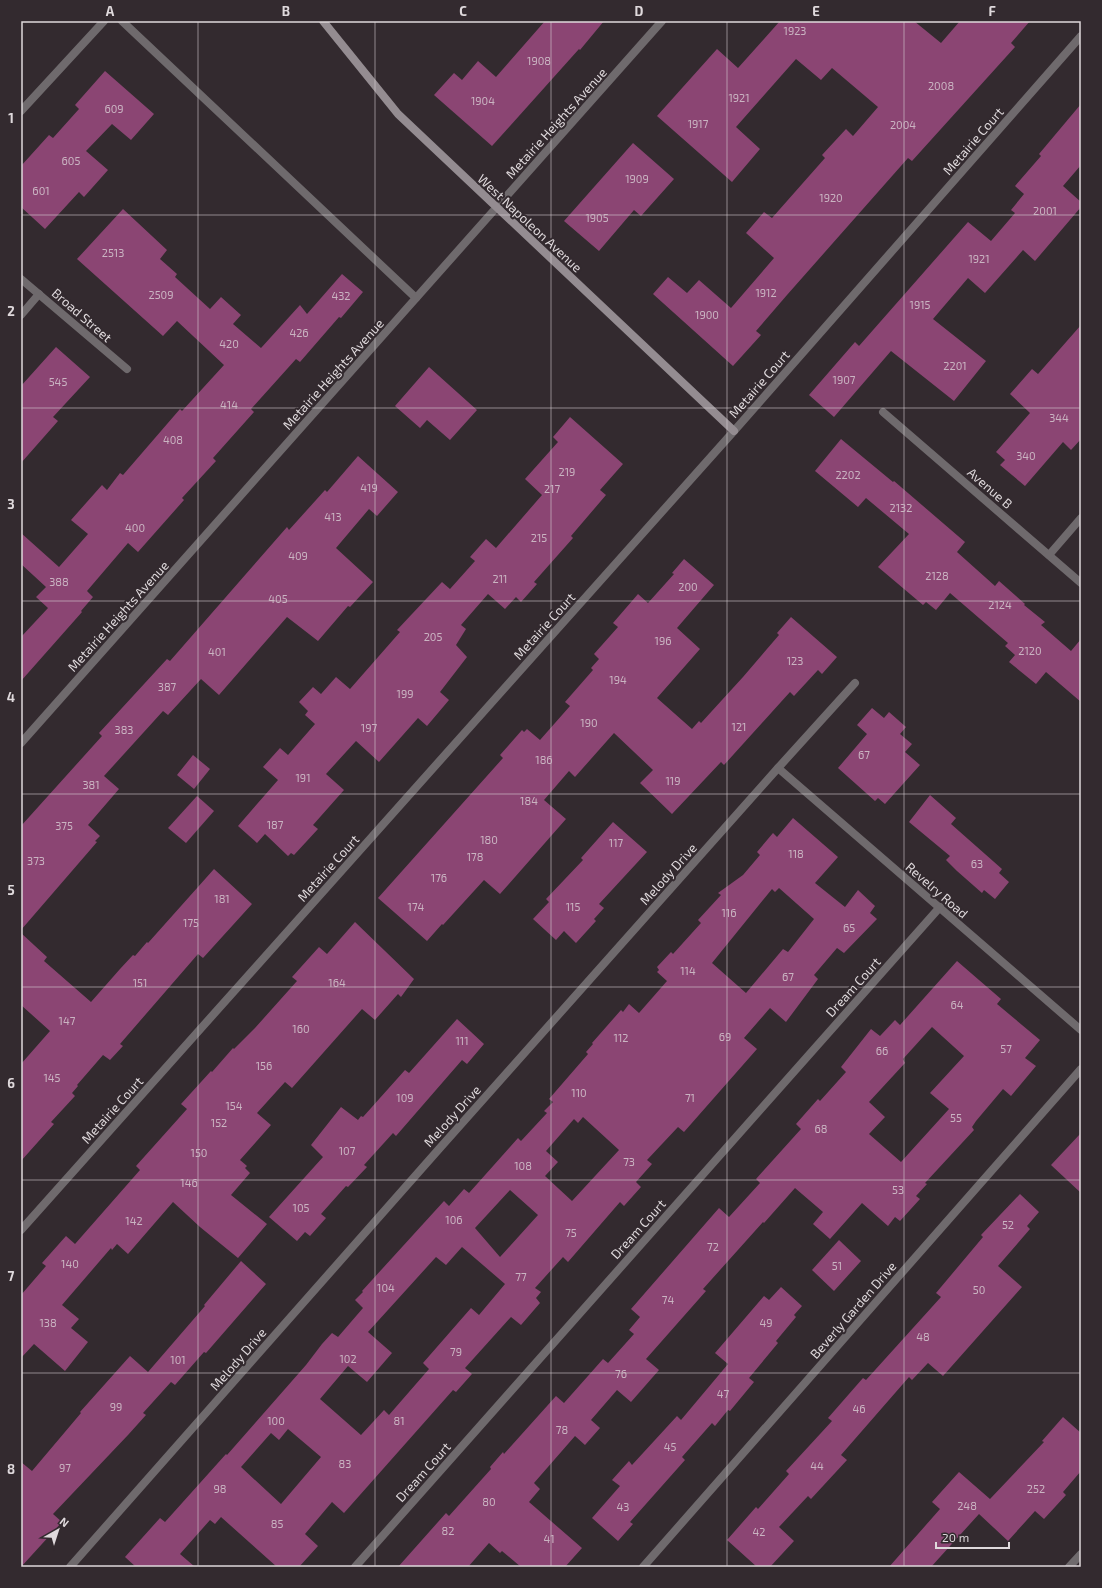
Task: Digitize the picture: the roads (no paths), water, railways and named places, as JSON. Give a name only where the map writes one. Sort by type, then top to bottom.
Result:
[{"type":"street","points":[[21,111],[104,21]]},
{"type":"street","points":[[122,21],[416,298]]},
{"type":"street","name":"West Napoleon Avenue","points":[[323,21],[398,114],[734,431]]},
{"type":"street","name":"Metairie Heights Avenue","points":[[21,743],[662,21]]},
{"type":"street","name":"Metairie Court","points":[[21,1230],[734,431],[1081,36]]},
{"type":"street","name":"Broad Street","points":[[21,279],[127,369]]},
{"type":"street","points":[[21,315],[39,294]]},
{"type":"street","name":"Avenue B","points":[[883,412],[1081,584]]},
{"type":"street","points":[[1049,555],[1081,518]]},
{"type":"street","name":"Melody Drive","points":[[70,1567],[434,1155],[855,683]]},
{"type":"street","name":"Revelry Road","points":[[778,768],[1081,1030]]},
{"type":"street","name":"Dream Court","points":[[355,1567],[940,907]]},
{"type":"street","name":"Beverly Garden Drive","points":[[642,1567],[1081,1069]]},
{"type":"street","points":[[1069,1567],[1081,1554]]}]
